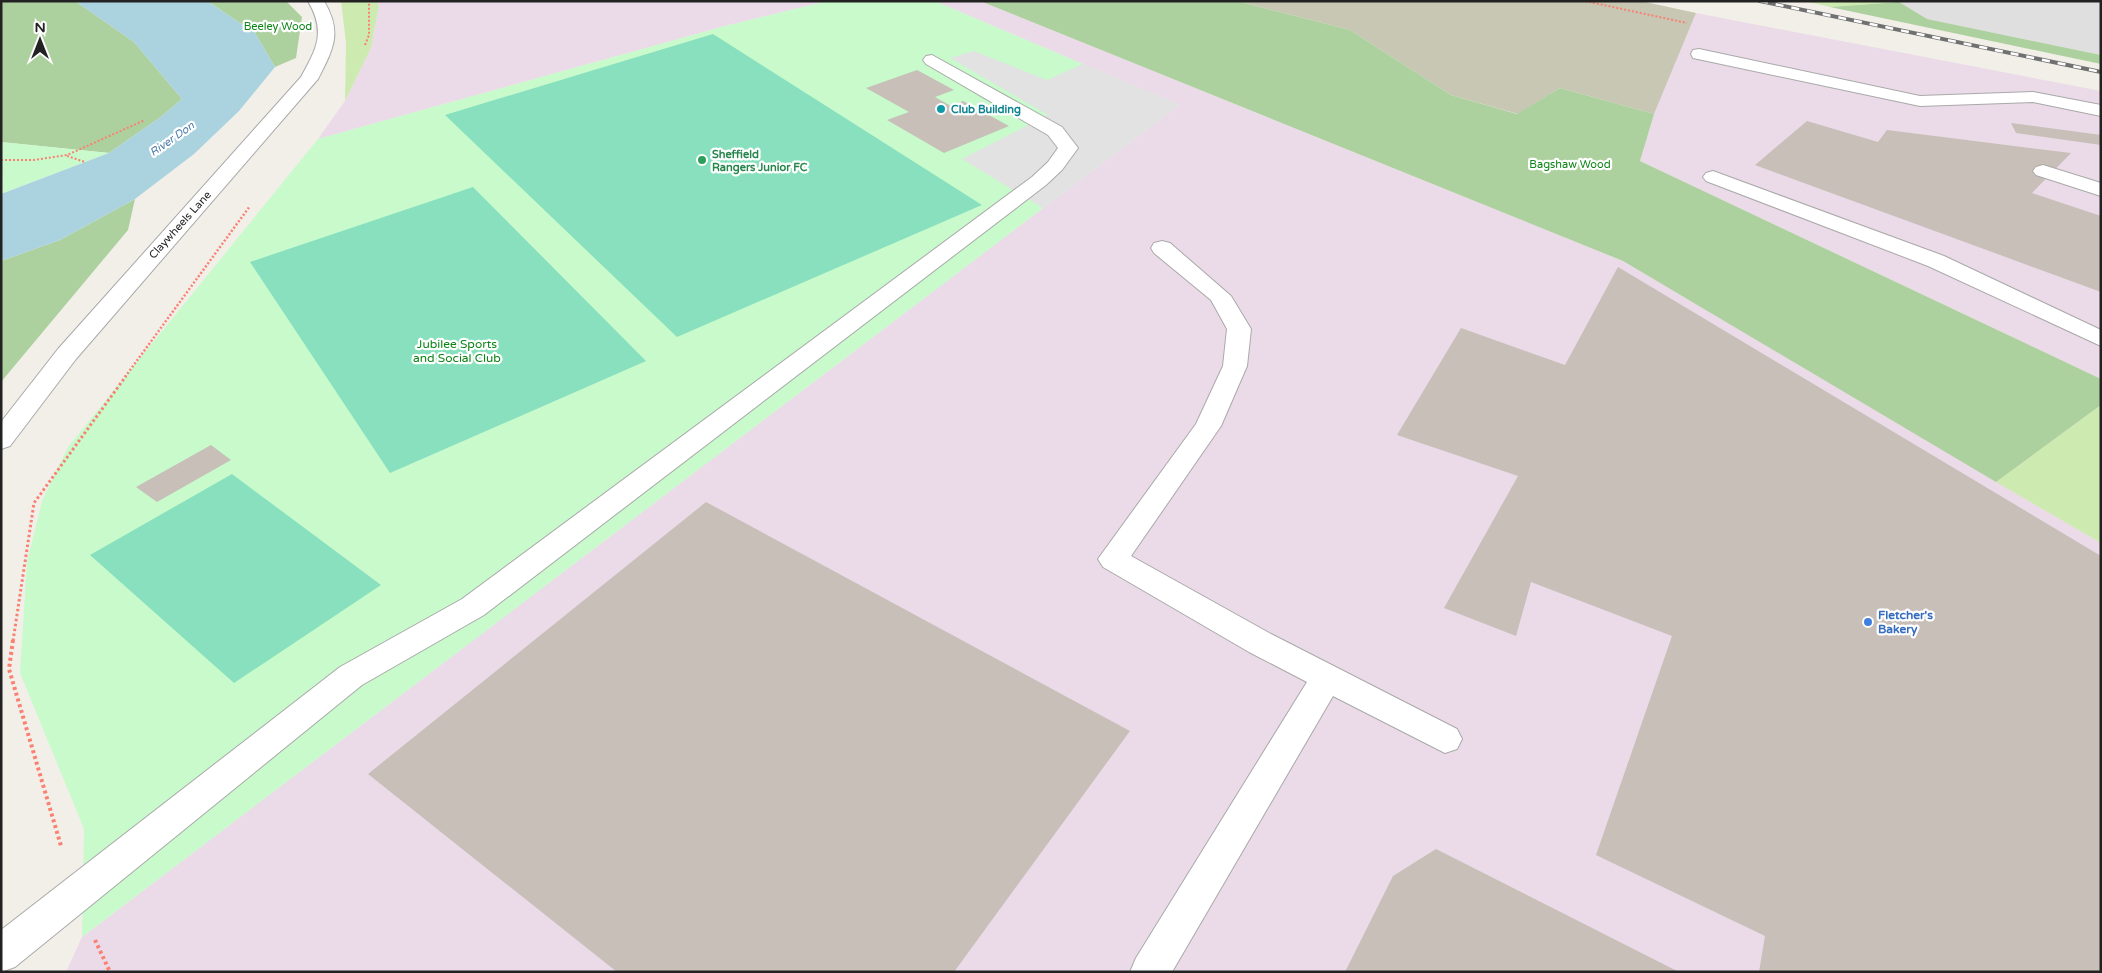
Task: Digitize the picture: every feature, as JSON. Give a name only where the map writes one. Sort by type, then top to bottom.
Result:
[{"type":"street","name":"Claywheels Lane","points":[[1,440],[67,354],[309,78],[328,42],[326,15],[316,1]]},
{"type":"street","points":[[1699,54],[1920,101],[2032,97],[2101,111]]},
{"type":"street","points":[[1,954],[351,676],[472,607],[1031,187],[1055,166],[1068,148],[1055,131],[932,60]]},
{"type":"street","points":[[2043,171],[2101,190]]},
{"type":"street","points":[[1713,177],[1936,261],[2101,339]]},
{"type":"street","points":[[1162,248],[1220,296],[1238,330],[1235,366],[1208,426],[1113,559],[1260,643],[1445,739]]},
{"type":"street","points":[[1150,972],[1326,677]]},
{"type":"path","points":[[362,51],[369,35],[369,1]]},
{"type":"path","points":[[1,160],[34,160],[66,155],[145,120]]},
{"type":"path","points":[[66,155],[85,162]]},
{"type":"path","points":[[110,972],[75,894],[9,669],[34,503],[256,198]]},
{"type":"shaded area","points":[[377,1],[828,1],[729,25],[318,139],[345,101],[371,48],[379,6]]},
{"type":"shaded area","points":[[935,1],[980,1],[1623,261],[2101,543],[2101,972],[66,972],[82,937],[1179,105]]},
{"type":"shaded area","points":[[1237,1],[1641,1],[1696,13],[1654,114],[1560,88],[1518,114],[1451,95],[1350,30]]},
{"type":"shaded area","points":[[2101,1],[2101,55],[1926,19],[1899,2]]},
{"type":"shaded area","points":[[1696,13],[2101,91],[2101,379],[1640,161],[1654,113]]},
{"type":"shaded area","points":[[974,51],[1047,80],[1083,64],[1179,105],[1043,208],[962,159],[1048,115],[950,58]]},
{"type":"green space","points":[[1,1],[75,1],[134,42],[182,99],[162,116],[109,153],[1,142]]},
{"type":"green space","name":"Beeley Wood","points":[[207,1],[286,1],[302,17],[296,58],[275,67],[255,33]]},
{"type":"green space","points":[[341,1],[377,1],[379,6],[371,48],[345,101],[346,43]]},
{"type":"green space","name":"Jubilee Sports and Social Club","points":[[828,1],[935,1],[1179,105],[82,937],[84,829],[20,673],[27,562],[42,501],[68,447],[318,139],[729,25]]},
{"type":"green space","name":"Bagshaw Wood","points":[[980,1],[1237,1],[1350,30],[1451,95],[1517,114],[1560,88],[1654,114],[1640,161],[2101,379],[2101,405],[1996,482],[1623,261]]},
{"type":"green space","points":[[1805,1],[1910,1],[1830,7]]},
{"type":"green space","points":[[1899,2],[1927,19],[2101,55],[2101,64],[1830,7]]},
{"type":"green space","name":"Sheffield Rangers Junior FC","points":[[713,34],[982,205],[677,337],[445,115]]},
{"type":"green space","points":[[1,142],[109,153],[3,193]]},
{"type":"green space","points":[[473,187],[646,361],[390,473],[250,262]]},
{"type":"green space","points":[[135,199],[128,230],[1,382],[1,261],[60,240]]},
{"type":"green space","points":[[2101,405],[2101,543],[1996,482]]},
{"type":"green space","points":[[232,474],[381,585],[234,683],[90,555]]},
{"type":"water","name":"River Don","points":[[75,1],[207,1],[255,33],[275,67],[239,111],[194,154],[135,199],[60,240],[1,261],[1,194],[109,153],[162,116],[182,99],[134,42]]},
{"type":"building","name":"Club Building","points":[[917,70],[954,90],[935,97],[951,106],[963,101],[1009,126],[944,153],[887,120],[909,112],[866,88]]},
{"type":"building","points":[[1807,121],[1878,142],[1887,130],[2071,153],[2032,193],[2101,216],[2101,292],[1755,165]]},
{"type":"building","points":[[2011,123],[2101,135],[2101,145],[2016,133]]},
{"type":"building","name":"Fletcher's Bakery","points":[[1618,267],[2101,556],[2101,972],[1759,972],[1765,936],[1596,855],[1672,636],[1531,582],[1516,636],[1444,608],[1518,476],[1397,435],[1461,328],[1565,365]]},
{"type":"building","points":[[211,445],[231,460],[157,502],[136,487]]},
{"type":"building","points":[[706,502],[1130,731],[954,972],[617,972],[368,774]]},
{"type":"building","points":[[1436,849],[1679,972],[1345,972],[1393,876]]},
{"type":"railway","points":[[1760,1],[2101,72]]},
{"type":"place","name":"Club Building","points":[[941,109]]},
{"type":"place","name":"Sheffield Rangers Junior FC","points":[[702,160]]},
{"type":"place","name":"Fletcher's Bakery","points":[[1868,622]]}]
